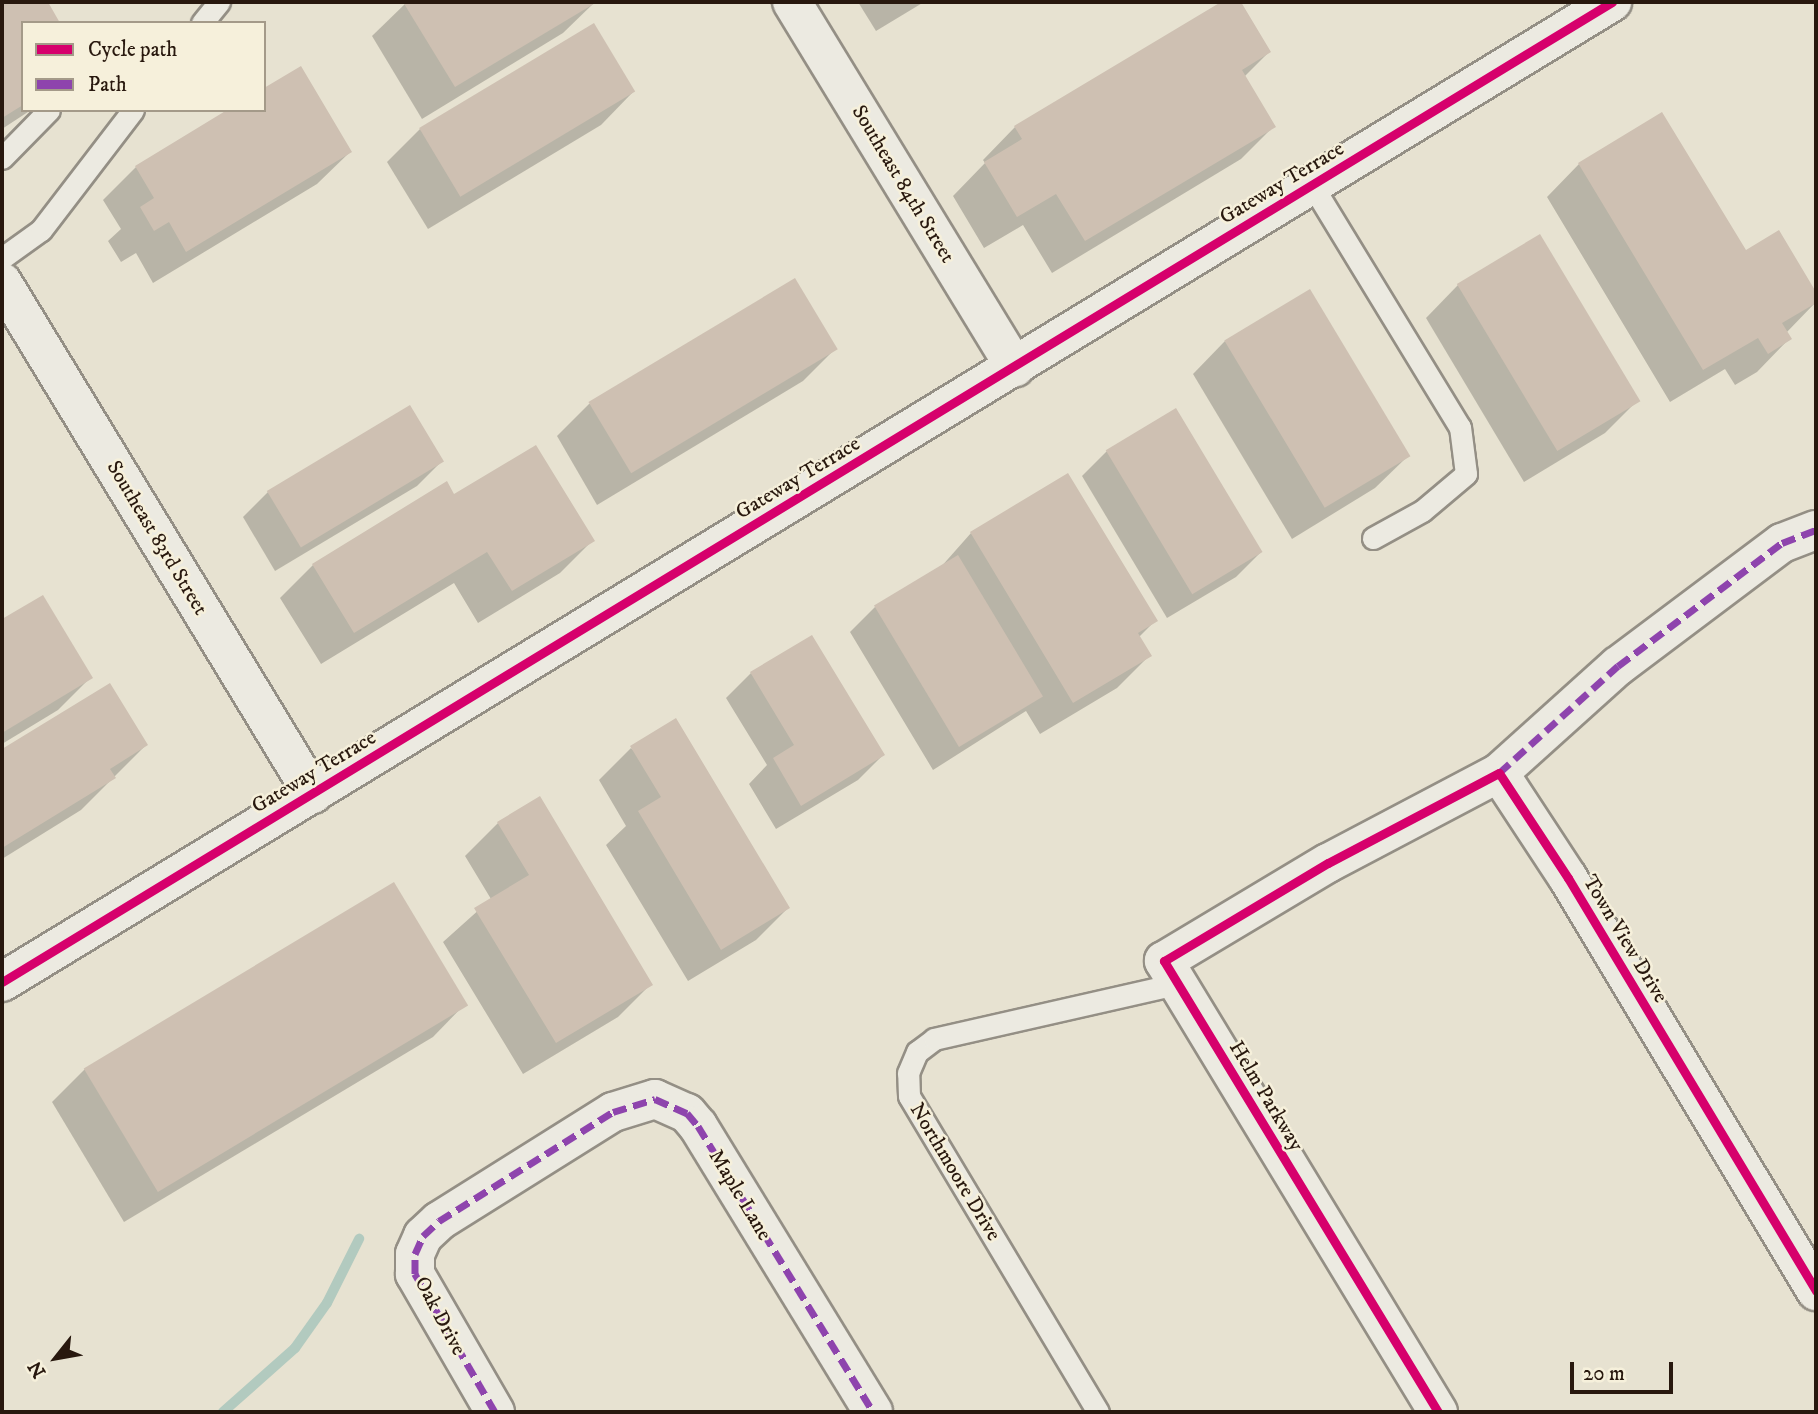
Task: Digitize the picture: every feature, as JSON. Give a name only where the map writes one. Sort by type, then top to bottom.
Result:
[{"type":"street","name":"Southeast 84th Street","points":[[792,2],[1015,367]]},
{"type":"street","name":"Gateway Terrace","points":[[2,982],[1612,2]]},
{"type":"street","name":"Southeast 83rd Street","points":[[2,282],[313,794]]},
{"type":"street","points":[[1499,773],[1618,666],[1782,543],[1816,530]]},
{"type":"street","name":"Helm Parkway","points":[[1438,1412],[1164,961],[1328,863],[1499,773]]},
{"type":"street","name":"Town View Drive","points":[[1499,773],[1568,877],[1816,1292]]},
{"type":"street","name":"Maple Lane","points":[[547,1154],[632,1103],[655,1099],[687,1113],[873,1412]]},
{"type":"street","name":"Oak Drive","points":[[495,1412],[423,1292],[415,1274],[415,1254],[423,1236],[439,1221],[547,1154]]},
{"type":"lane","points":[[204,21],[219,2]]},
{"type":"lane","points":[[2,158],[47,112]]},
{"type":"lane","points":[[2,258],[41,230],[131,112]]},
{"type":"lane","points":[[1312,185],[1460,427],[1466,474],[1422,511],[1373,538]]},
{"type":"lane","name":"Northmoore Drive","points":[[1098,1412],[909,1096],[908,1073],[917,1052],[934,1039],[1177,984]]},
{"type":"building","points":[[2,2],[48,2],[59,21],[21,21],[21,106],[2,118]]},
{"type":"building","points":[[403,2],[597,2],[455,87]]},
{"type":"building","points":[[1221,2],[1241,2],[1271,52],[1242,70],[1276,127],[1085,241],[1056,194],[1017,217],[984,162],[1022,139],[1014,126]]},
{"type":"building","points":[[594,23],[635,92],[460,197],[419,128]]},
{"type":"building","points":[[301,66],[352,152],[186,252],[169,222],[154,231],[140,207],[154,198],[135,166],[224,112],[266,112],[266,87]]},
{"type":"building","points":[[1662,112],[1746,250],[1779,230],[1816,292],[1816,303],[1782,323],[1792,339],[1768,354],[1758,338],[1703,370],[1578,163]]},
{"type":"building","points":[[1540,234],[1640,401],[1557,451],[1457,284]]},
{"type":"building","points":[[795,278],[838,349],[631,473],[588,402]]},
{"type":"building","points":[[1310,289],[1410,456],[1325,508],[1224,341]]},
{"type":"building","points":[[410,405],[444,462],[301,548],[267,491]]},
{"type":"building","points":[[1176,408],[1263,552],[1192,594],[1106,450]]},
{"type":"building","points":[[536,445],[595,541],[512,591],[487,552],[354,633],[312,564],[447,481],[454,494]]},
{"type":"building","points":[[1068,473],[1158,621],[1138,633],[1152,656],[1073,703],[970,532]]},
{"type":"building","points":[[958,555],[1043,696],[959,747],[874,605]]},
{"type":"building","points":[[43,595],[93,678],[2,733],[2,619]]},
{"type":"building","points":[[812,635],[885,755],[801,806],[773,758],[794,745],[750,672]]},
{"type":"building","points":[[110,683],[148,745],[110,769],[116,778],[2,848],[2,749]]},
{"type":"building","points":[[676,718],[790,908],[721,950],[638,811],[661,797],[630,746]]},
{"type":"building","points":[[540,796],[653,985],[556,1043],[474,908],[529,875],[497,822]]},
{"type":"building","points":[[394,882],[468,1005],[158,1192],[84,1068]]},
{"type":"waterway","points":[[223,1412],[295,1348],[327,1303],[359,1239]]},
{"type":"marked path","points":[[1499,773],[1618,666],[1782,543],[1816,530]]},
{"type":"marked path","points":[[495,1412],[415,1274],[415,1254],[423,1236],[439,1221],[613,1112],[655,1099],[687,1113],[698,1126],[873,1412]]},
{"type":"cycle path","points":[[2,982],[1612,2]]},
{"type":"cycle path","points":[[1438,1412],[1164,961],[1328,863],[1499,773],[1568,878],[1816,1291]]}]
